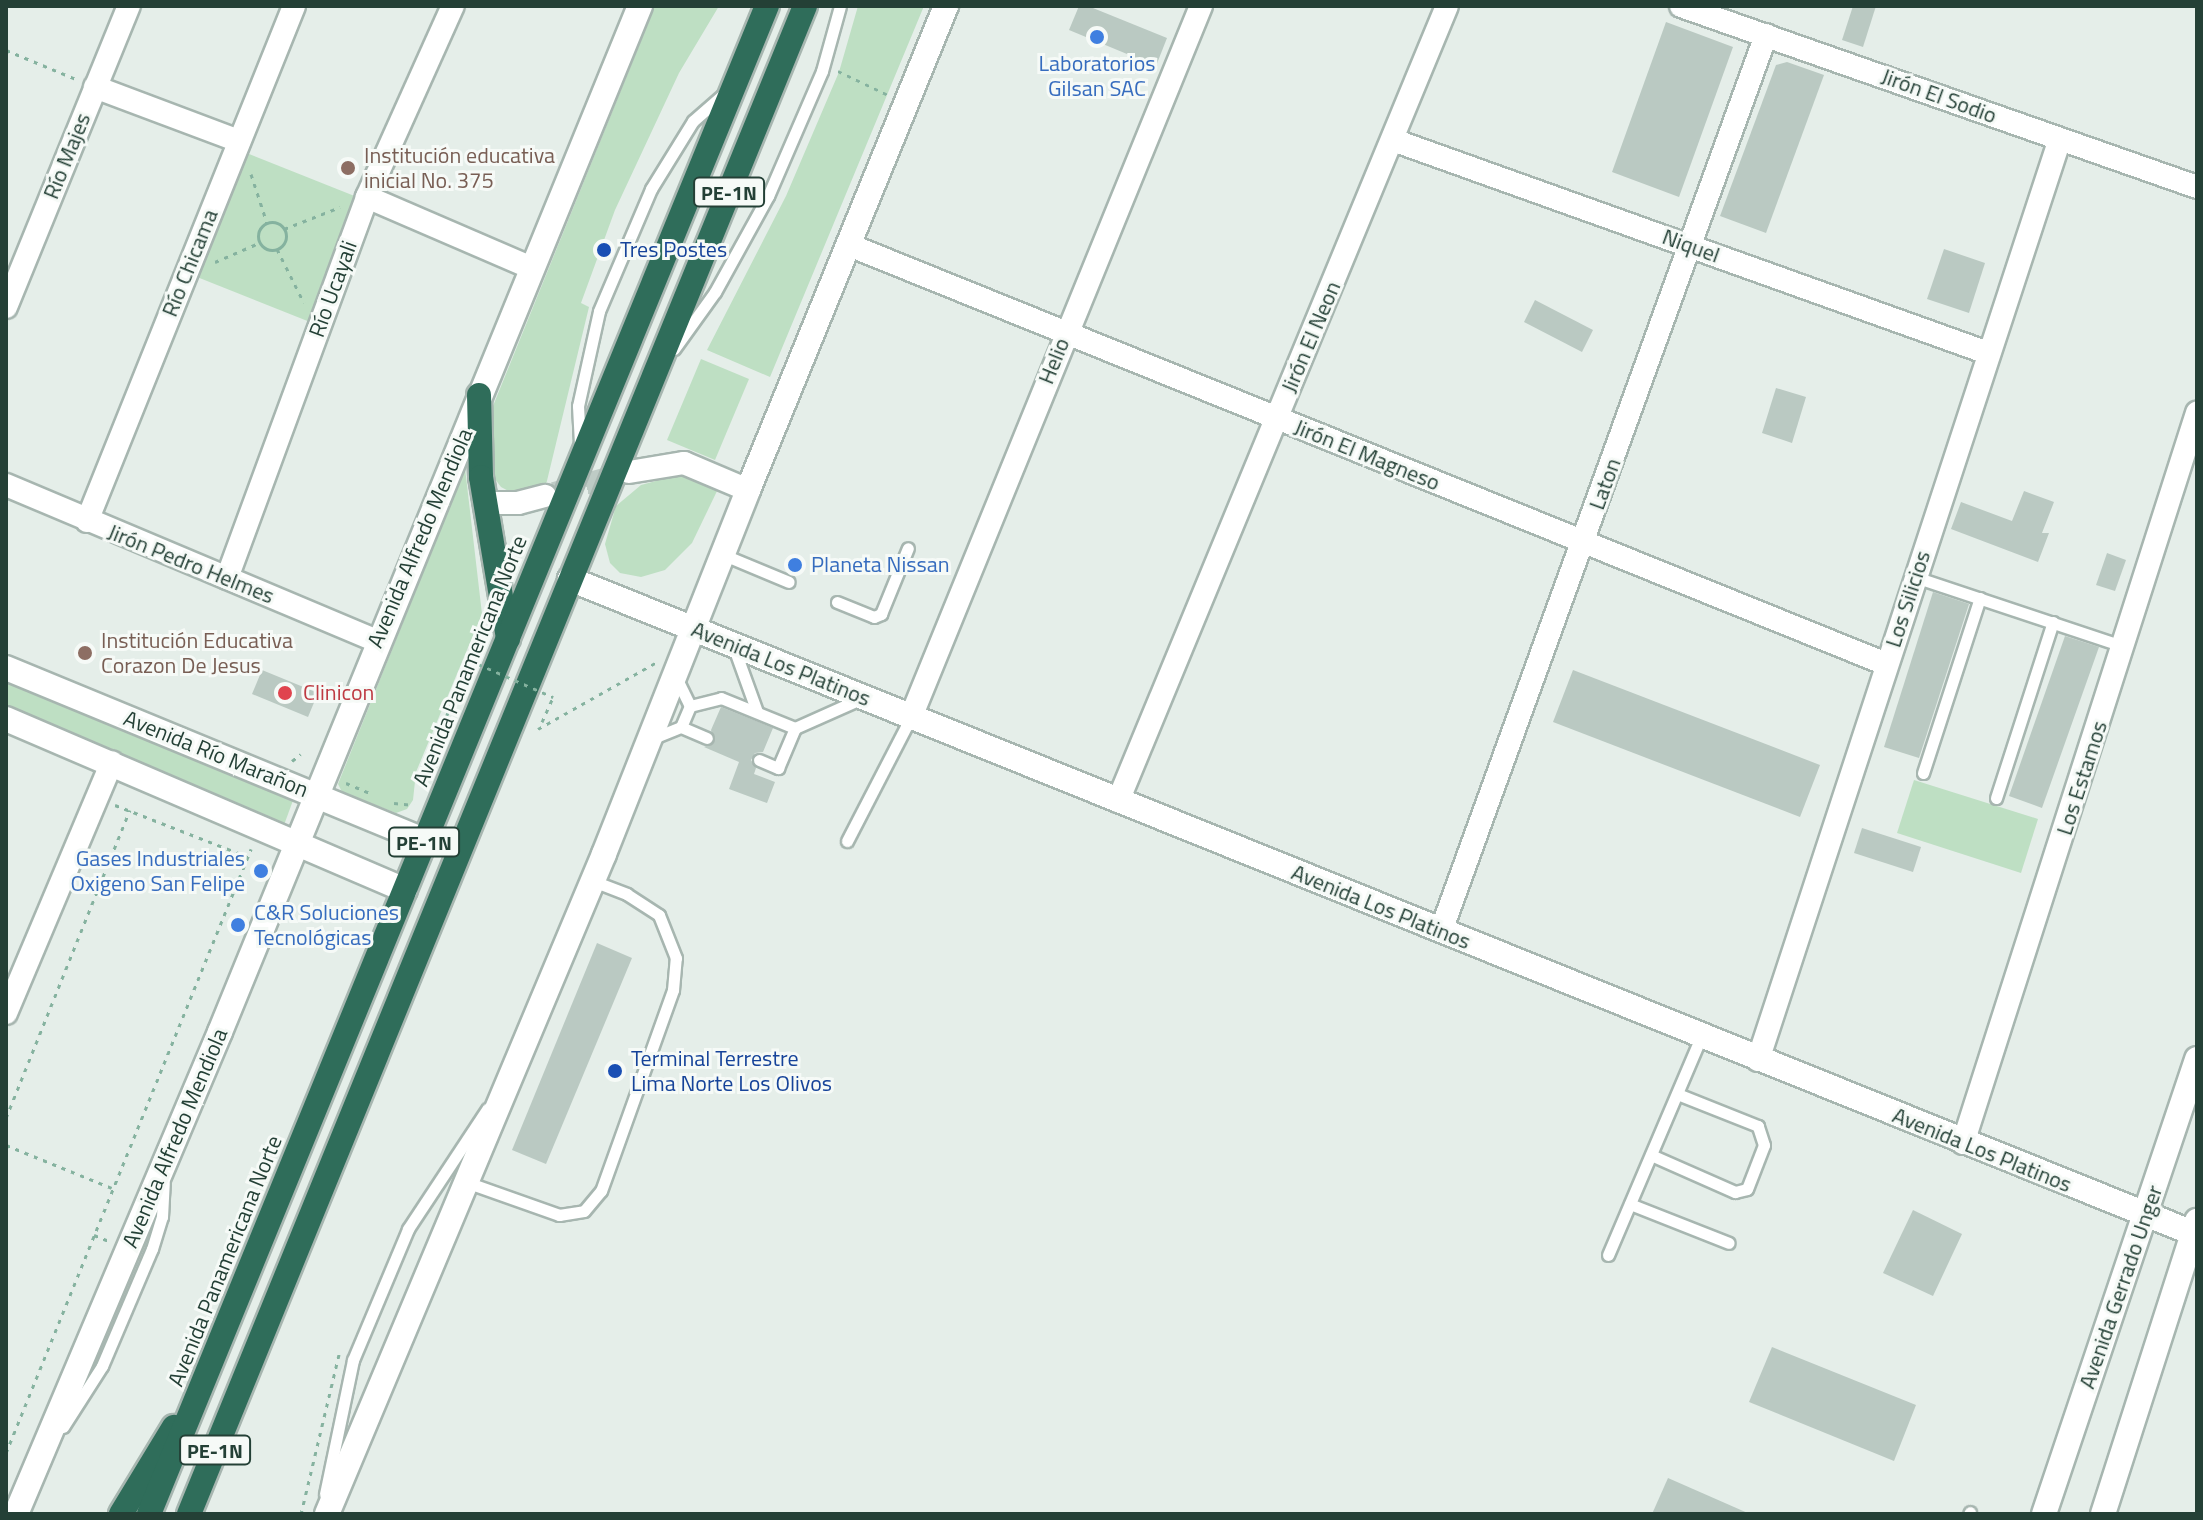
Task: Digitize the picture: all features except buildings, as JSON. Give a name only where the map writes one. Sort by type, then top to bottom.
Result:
[{"type":"highway","name":"Avenida Panamericana Norte","points":[[149,1514],[767,6]]},
{"type":"highway","name":"PE-1N","points":[[189,1514],[805,6]]},
{"type":"highway","points":[[479,395],[478,442],[508,639]]},
{"type":"highway","points":[[203,1514],[241,1386]]},
{"type":"highway","points":[[121,1514],[200,1389]]},
{"type":"main road","name":"Avenida Alfredo Mendiola","points":[[16,1514],[298,841],[377,641],[640,6]]},
{"type":"main road","points":[[324,1514],[593,881],[651,739],[668,668],[695,630],[748,490],[946,6]]},
{"type":"main road","name":"Avenida Los Platinos","points":[[570,579],[2145,1216],[2195,1227]]},
{"type":"main road","name":"Avenida Río Marañon","points":[[6,668],[425,841]]},
{"type":"main road","name":"Avenida Río Marañon","points":[[6,719],[298,841],[405,890]]},
{"type":"main road","name":"Avenida Gerrado Unger","points":[[2044,1514],[2197,1059]]},
{"type":"main road","points":[[2103,1514],[2195,1227]]},
{"type":"street","name":"Río Majes","points":[[6,307],[129,6]]},
{"type":"street","name":"Río Chicama","points":[[87,521],[294,6]]},
{"type":"street","name":"Río Ucayali","points":[[227,578],[367,197],[453,6]]},
{"type":"street","name":"Helio","points":[[911,717],[1065,333],[1201,6]]},
{"type":"street","name":"Jirón El Neon","points":[[1118,801],[1447,6]]},
{"type":"street","name":"Jirón El Sodio","points":[[1681,6],[2197,187]]},
{"type":"street","name":"Laton","points":[[1441,931],[1766,35]]},
{"type":"street","points":[[95,87],[239,141]]},
{"type":"street","name":"Los Silicios","points":[[1758,1060],[2060,139]]},
{"type":"street","name":"Niquel","points":[[1393,140],[1988,353]]},
{"type":"street","points":[[367,197],[532,268]]},
{"type":"street","name":"Jirón El Magneso","points":[[849,245],[1886,664]]},
{"type":"street","name":"Los Estamos","points":[[1963,1143],[2197,413]]},
{"type":"street","points":[[629,472],[684,463],[748,490]]},
{"type":"street","name":"Jirón Pedro Helmes","points":[[6,485],[377,641]]},
{"type":"street","points":[[486,503],[518,503],[545,496]]},
{"type":"street","points":[[6,1013],[112,762]]},
{"type":"lane","points":[[653,378],[715,292],[768,196],[822,71],[840,6]]},
{"type":"lane","points":[[580,461],[578,406],[599,311],[651,189],[693,121],[735,85]]},
{"type":"lane","points":[[837,602],[874,617],[881,614],[908,548]]},
{"type":"lane","points":[[724,555],[789,582]]},
{"type":"lane","points":[[1915,577],[2124,646]]},
{"type":"lane","points":[[1923,773],[1980,598]]},
{"type":"lane","points":[[1996,798],[2053,622]]},
{"type":"lane","points":[[733,645],[757,712]]},
{"type":"lane","points":[[668,668],[690,706]]},
{"type":"lane","points":[[690,706],[721,698],[795,728]]},
{"type":"lane","points":[[759,760],[778,768],[795,728],[862,698]]},
{"type":"lane","points":[[681,727],[690,706]]},
{"type":"lane","points":[[847,841],[911,717]]},
{"type":"lane","points":[[651,739],[681,727],[707,738]]},
{"type":"lane","points":[[466,1182],[559,1215],[584,1211],[601,1191],[673,990],[676,958],[659,915],[627,894],[593,881]]},
{"type":"lane","points":[[1608,1255],[1701,1037]]},
{"type":"lane","points":[[324,1514],[353,1360],[408,1229],[515,1065]]},
{"type":"lane","points":[[1651,1155],[1735,1192],[1747,1189],[1764,1145],[1758,1126],[1677,1094]]},
{"type":"lane","points":[[1630,1204],[1729,1243]]},
{"type":"path","points":[[6,50],[95,87]]},
{"type":"path","points":[[833,69],[906,104]]},
{"type":"path","points":[[239,141],[267,223]]},
{"type":"path","points":[[284,229],[367,197]]},
{"type":"path","points":[[267,223],[277,223],[284,229],[284,242],[277,249],[265,248],[259,242],[258,233],[267,223]]},
{"type":"path","points":[[186,275],[259,242]]},
{"type":"path","points":[[277,249],[319,330]]},
{"type":"path","points":[[422,787],[428,762],[469,660],[553,697],[542,722]]},
{"type":"path","points":[[538,729],[668,668]]},
{"type":"path","points":[[290,764],[301,754]]},
{"type":"path","points":[[341,781],[396,804],[414,805],[419,799]]},
{"type":"path","points":[[97,797],[247,857]]},
{"type":"path","points":[[6,1118],[130,810]]},
{"type":"path","points":[[6,1453],[256,838]]},
{"type":"path","points":[[6,1145],[112,1188]]},
{"type":"path","points":[[94,1235],[116,1244]]},
{"type":"path","points":[[301,1514],[336,1353]]},
{"type":"green space","points":[[655,6],[719,6],[679,73],[615,210],[581,303],[589,307],[545,489],[514,494],[501,487],[492,475],[493,406]]},
{"type":"green space","points":[[858,6],[924,6],[770,377],[707,350],[786,196],[839,72]]},
{"type":"green space","points":[[244,152],[362,199],[315,324],[197,277]]},
{"type":"green space","points":[[701,359],[749,379],[715,460],[667,440]]},
{"type":"green space","points":[[465,468],[482,614],[416,772],[413,800],[407,809],[396,813],[342,792],[338,784]]},
{"type":"green space","points":[[678,475],[718,489],[692,543],[665,570],[641,577],[620,573],[610,563],[605,544],[616,506],[641,485]]},
{"type":"green space","points":[[6,677],[295,795],[284,825],[6,709]]},
{"type":"green space","points":[[1914,780],[2038,819],[2021,873],[1897,833]]},
{"type":"tunnel","points":[[554,493],[625,473]]},
{"type":"place","name":"Laboratorios Gilsan SAC","points":[[1097,37]]},
{"type":"place","name":"Institución educativa inicial No. 375","points":[[348,168]]},
{"type":"place","name":"Tres Postes","points":[[604,250]]},
{"type":"place","name":"Planeta Nissan","points":[[795,565]]},
{"type":"place","name":"Institución Educativa Corazon De Jesus","points":[[85,653]]},
{"type":"place","name":"Clinicon","points":[[285,693]]},
{"type":"place","name":"Gases Industriales Oxigeno San Felipe","points":[[261,871]]},
{"type":"place","name":"C&R Soluciones Tecnológicas","points":[[238,925]]},
{"type":"place","name":"Terminal Terrestre Lima Norte Los Olivos","points":[[615,1071]]}]
